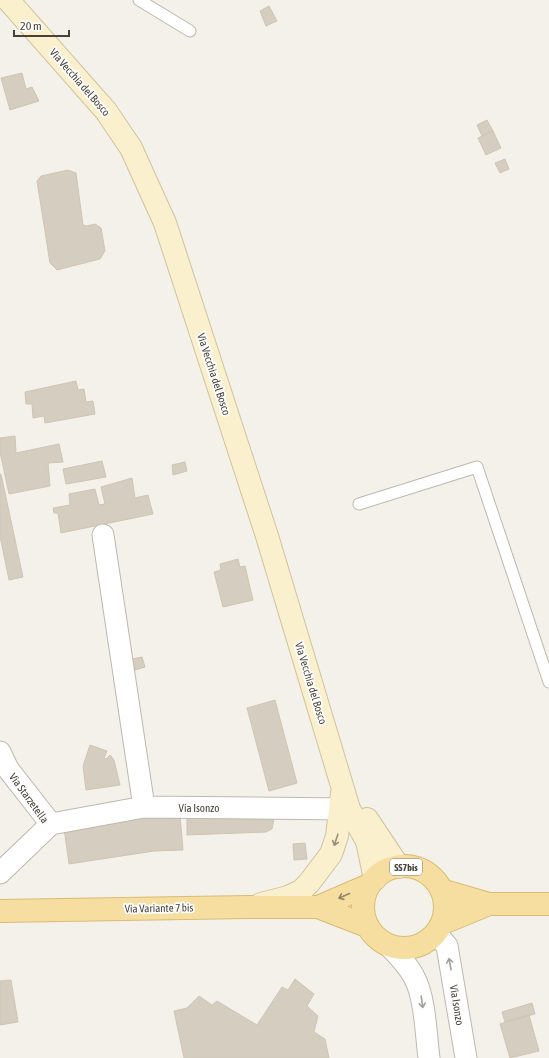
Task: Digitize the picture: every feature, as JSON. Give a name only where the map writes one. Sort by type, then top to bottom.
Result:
[{"type":"main road","name":"Via Vecchia del Bosco","points":[[8,0],[106,111],[131,148],[165,223],[266,536],[344,802],[367,841],[372,882]]},
{"type":"main road","name":"Via Vecchia del Bosco","points":[[344,802],[358,805],[399,867]]},
{"type":"main road","points":[[248,907],[288,897],[301,891],[309,883],[331,854],[337,836],[344,802]]},
{"type":"main road","name":"SS7bis","points":[[389,946],[372,934],[367,926],[362,906],[364,895],[372,882],[386,870],[399,867],[411,867],[424,871],[434,879],[441,890],[444,902],[445,913],[439,928]]},
{"type":"main road","name":"Via Variante 7 bis","points":[[318,907],[372,882]]},
{"type":"main road","points":[[441,890],[489,904],[549,904]]},
{"type":"main road","points":[[389,946],[402,948],[414,947],[426,942],[439,928],[489,904]]},
{"type":"main road","name":"Via Variante 7 bis","points":[[0,910],[318,907],[367,926]]},
{"type":"street","points":[[103,535],[144,807]]},
{"type":"street","name":"Via Starzetella","points":[[0,752],[8,769],[51,824],[0,873]]},
{"type":"street","name":"Via Isonzo","points":[[51,824],[144,807],[344,802]]},
{"type":"street","name":"Via Isonzo","points":[[439,928],[447,946],[466,1058]]},
{"type":"street","points":[[389,946],[414,976],[420,990],[429,1058]]},
{"type":"lane","points":[[139,0],[190,31]]},
{"type":"lane","points":[[359,504],[477,467],[549,682]]},
{"type":"building","points":[[269,6],[277,21],[266,26],[260,11]]},
{"type":"building","points":[[22,73],[26,89],[32,87],[39,101],[10,110],[1,78]]},
{"type":"building","points":[[487,120],[493,131],[482,136],[477,125]]},
{"type":"building","points":[[493,131],[501,148],[486,155],[478,138]]},
{"type":"building","points":[[505,159],[509,169],[500,173],[495,163]]},
{"type":"building","points":[[68,170],[76,173],[83,225],[87,226],[95,224],[101,228],[105,251],[100,259],[57,270],[50,263],[37,181],[41,176]]},
{"type":"building","points":[[76,381],[78,390],[84,389],[86,402],[93,401],[95,414],[45,423],[44,416],[33,418],[32,404],[26,404],[25,392]]},
{"type":"building","points":[[15,436],[16,453],[59,444],[63,462],[48,463],[50,486],[9,494],[0,452],[0,438]]},
{"type":"building","points":[[102,461],[106,477],[66,484],[63,469]]},
{"type":"building","points":[[185,462],[187,471],[173,475],[172,465]]},
{"type":"building","points":[[0,474],[23,577],[9,580],[0,536]]},
{"type":"building","points":[[132,478],[135,498],[148,495],[153,514],[61,533],[58,513],[54,513],[53,508],[70,505],[69,494],[95,489],[99,505],[105,504],[101,487]]},
{"type":"building","points":[[238,559],[240,567],[245,566],[253,600],[223,607],[214,572],[221,570],[220,564]]},
{"type":"building","points":[[142,657],[145,667],[135,670],[132,659]]},
{"type":"building","points":[[275,700],[297,783],[269,791],[247,708]]},
{"type":"building","points":[[90,745],[107,751],[104,758],[106,759],[110,755],[114,760],[120,785],[86,790],[83,766]]},
{"type":"building","points":[[151,815],[180,815],[183,850],[154,851],[69,864],[64,828]]},
{"type":"building","points":[[187,815],[274,819],[272,829],[266,832],[187,835]]},
{"type":"building","points":[[305,843],[307,859],[294,860],[293,844]]},
{"type":"building","points":[[295,979],[314,994],[307,1006],[318,1016],[314,1032],[325,1039],[329,1058],[184,1058],[174,1011],[187,1008],[199,996],[212,1005],[217,1001],[257,1025],[282,987],[288,990]]},
{"type":"building","points":[[11,980],[18,1022],[0,1025],[0,981]]},
{"type":"building","points":[[532,1003],[535,1014],[505,1022],[502,1012]]},
{"type":"building","points":[[529,1015],[539,1051],[510,1058],[500,1024]]}]
